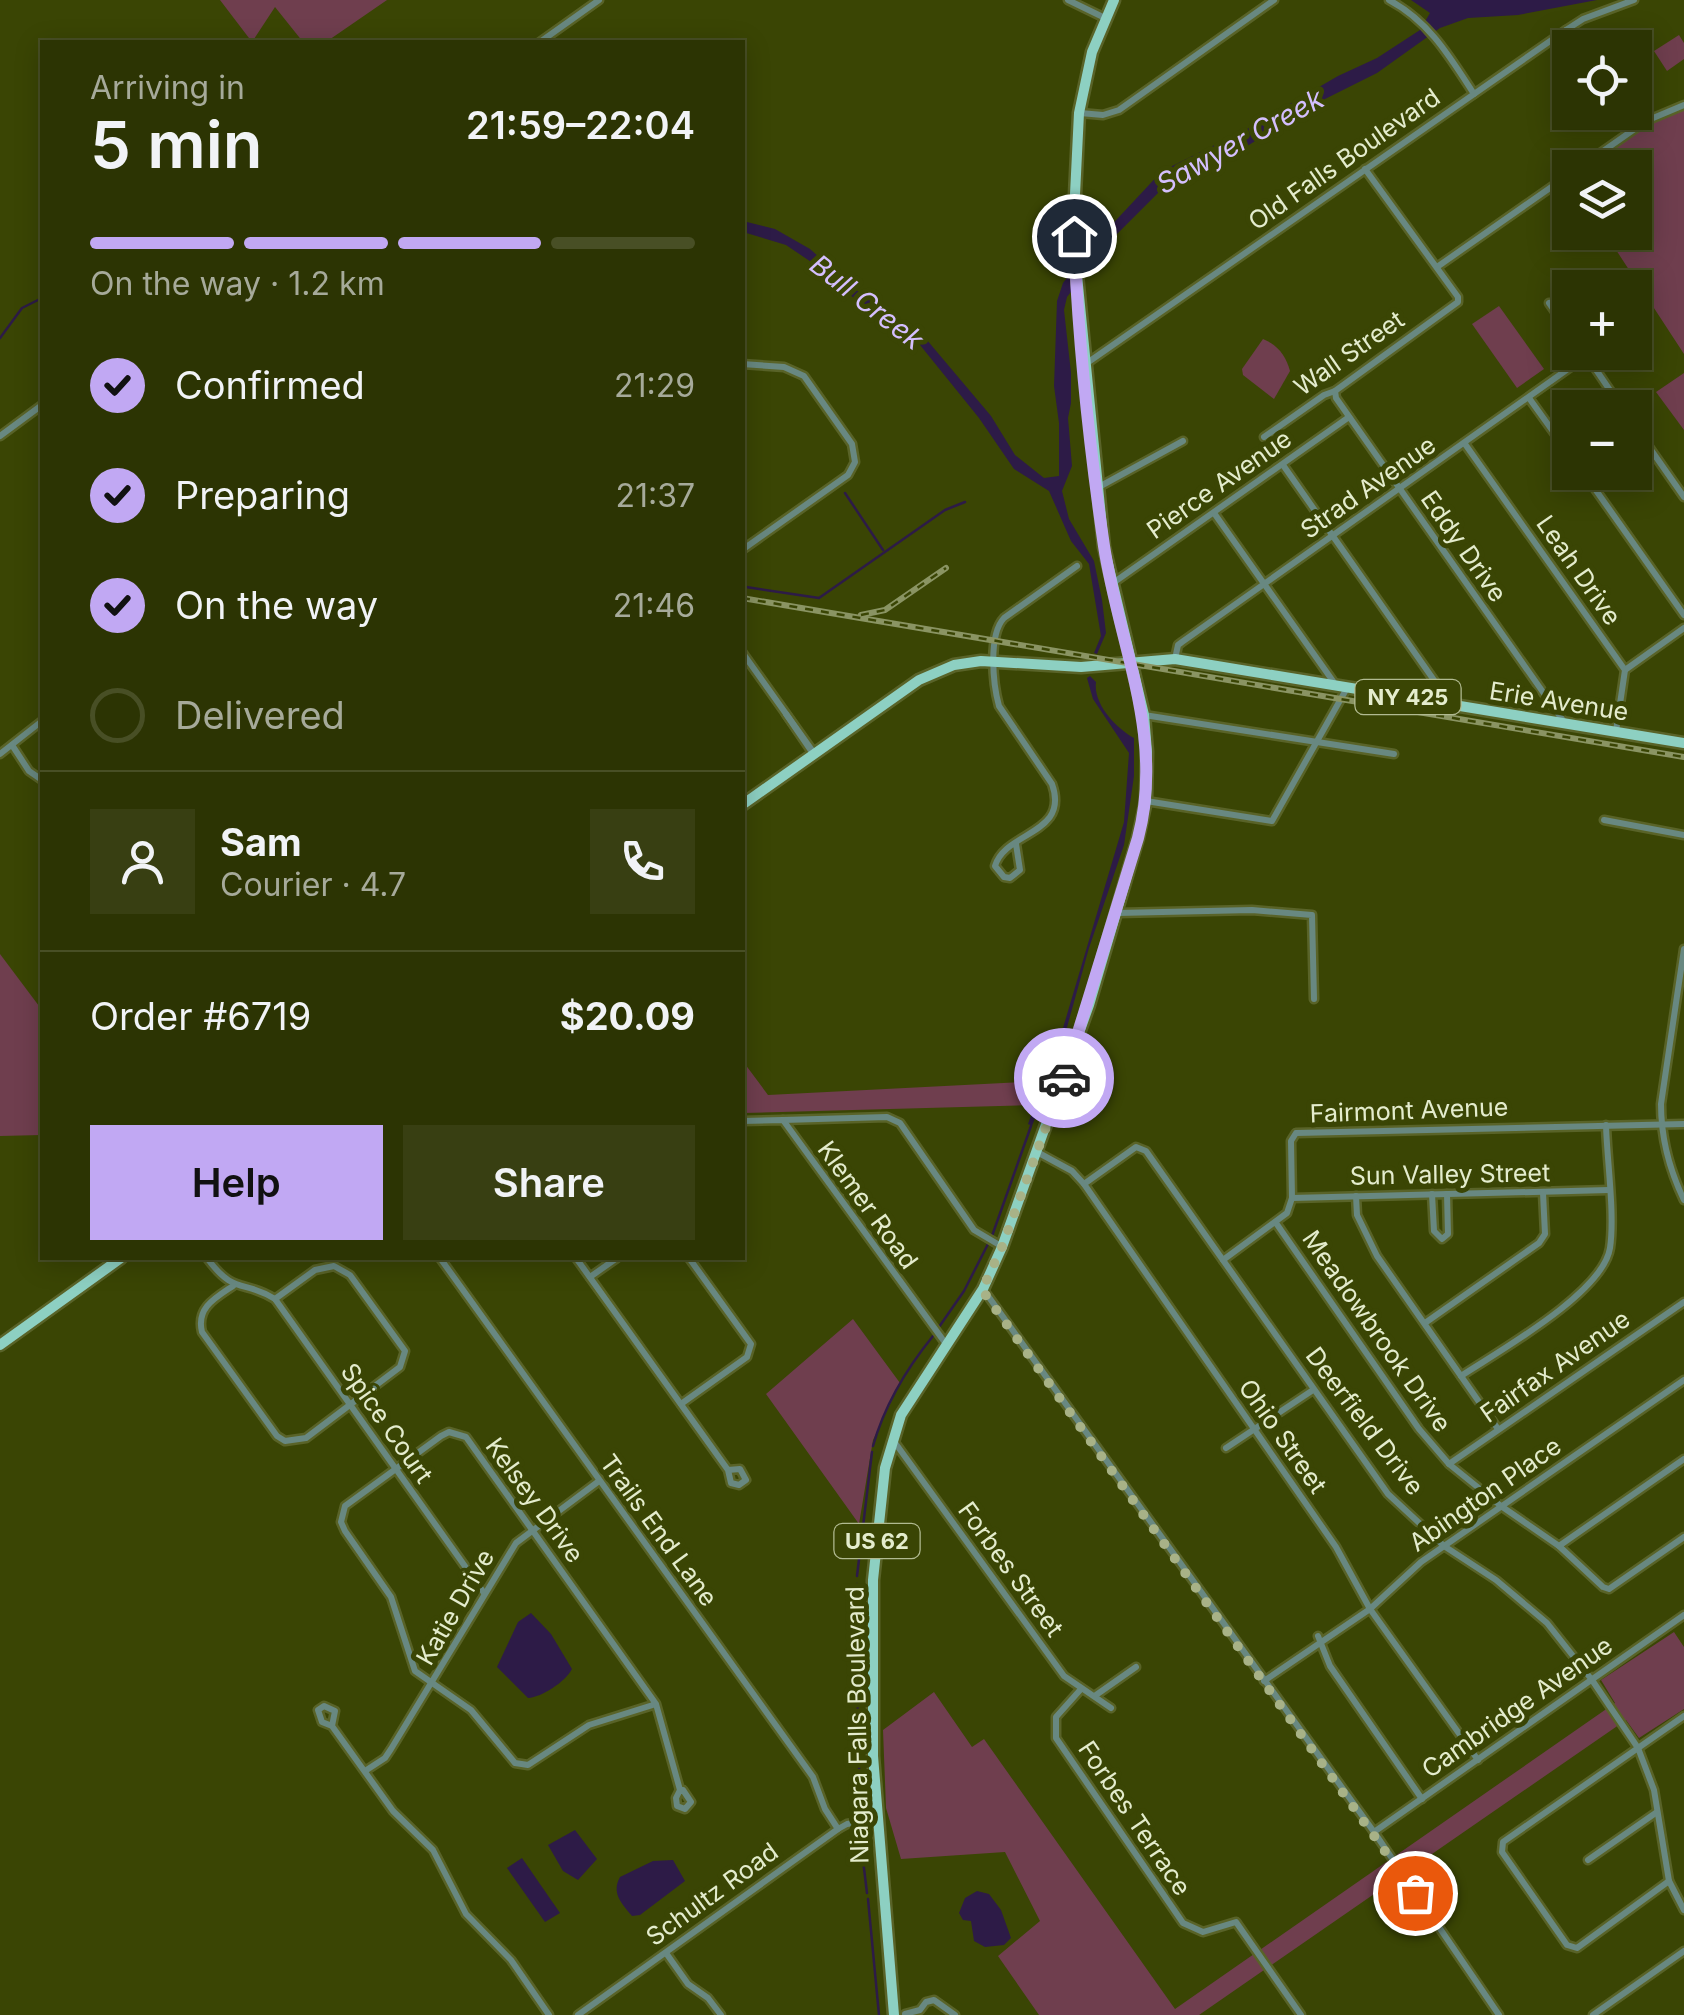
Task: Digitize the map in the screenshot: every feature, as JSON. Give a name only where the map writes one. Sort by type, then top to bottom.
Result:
[{"type":"main road","name":"Niagara Falls Boulevard","points":[[899,2014],[876,1819],[873,1580],[885,1468],[892,1439],[914,1392],[982,1290],[1002,1247],[1080,1031],[1146,801],[1144,714],[1112,585],[1076,290],[1074,185],[1078,113],[1086,74],[1114,0]]},
{"type":"main road","name":"Erie Avenue","points":[[1131,662],[1176,659],[1684,743]]},
{"type":"main road","name":"NY 425","points":[[745,803],[930,674],[954,666],[995,661],[1081,667],[1131,662]]},
{"type":"main road","points":[[0,1345],[117,1260]]},
{"type":"street","points":[[543,40],[599,0]]},
{"type":"street","points":[[1068,0],[1105,18]]},
{"type":"street","points":[[1078,113],[1102,115],[1119,110],[1274,0]]},
{"type":"street","points":[[1389,0],[1422,22],[1474,94]]},
{"type":"street","name":"Old Falls Boulevard","points":[[1566,30],[1583,19],[1634,0]]},
{"type":"street","name":"Old Falls Boulevard","points":[[1084,366],[1552,40]]},
{"type":"street","points":[[1652,120],[1684,105]]},
{"type":"street","points":[[1604,150],[1633,130]]},
{"type":"street","points":[[1365,169],[1436,268],[1552,187]]},
{"type":"street","name":"Wall Street","points":[[1264,438],[1458,302],[1458,296],[1436,268]]},
{"type":"street","points":[[1549,303],[1552,307]]},
{"type":"street","points":[[745,364],[784,367],[804,376],[850,439],[855,458],[845,478],[745,548]]},
{"type":"street","name":"Strad Avenue","points":[[1176,659],[1178,645],[1566,370]]},
{"type":"street","name":"Eddy Drive","points":[[1335,391],[1349,417],[1564,723]]},
{"type":"street","points":[[1529,398],[1552,430]]},
{"type":"street","points":[[0,436],[40,406]]},
{"type":"street","name":"Pierce Avenue","points":[[1112,585],[1349,417]]},
{"type":"street","points":[[1098,488],[1183,441]]},
{"type":"street","name":"Leah Drive","points":[[1465,444],[1624,670]]},
{"type":"street","points":[[1652,452],[1684,498]]},
{"type":"street","points":[[1282,464],[1450,704]]},
{"type":"street","points":[[1595,490],[1684,614]]},
{"type":"street","points":[[1146,801],[1272,821],[1317,743],[1342,686],[1214,513]]},
{"type":"street","points":[[1016,844],[1020,870],[1010,878],[1004,877],[996,866],[998,857],[1050,817],[1056,794],[999,706],[996,630],[1000,622],[1077,566]]},
{"type":"street","points":[[1616,731],[1624,670],[1684,628]]},
{"type":"street","points":[[745,656],[814,754]]},
{"type":"street","points":[[1144,714],[1394,754]]},
{"type":"street","points":[[0,754],[40,723]]},
{"type":"street","points":[[12,745],[29,771],[40,779]]},
{"type":"street","points":[[1604,820],[1684,835]]},
{"type":"street","points":[[1116,913],[1252,910],[1312,916],[1314,999]]},
{"type":"street","points":[[1684,950],[1662,1084],[1661,1125],[1670,1172],[1684,1200]]},
{"type":"street","points":[[745,1121],[887,1117],[900,1124],[974,1230],[1002,1247]]},
{"type":"street","name":"Klemer Road","points":[[783,1120],[946,1344]]},
{"type":"street","name":"Fairmont Avenue","points":[[1292,1198],[1291,1141],[1296,1134],[1684,1124]]},
{"type":"street","points":[[1461,1376],[1575,1298],[1599,1275],[1610,1250],[1606,1125]]},
{"type":"street","name":"Deerfield Drive","points":[[1084,1184],[1136,1147],[1146,1151],[1388,1494],[1444,1546],[1496,1580],[1547,1623],[1638,1748],[1654,1790],[1669,1882],[1684,1910]]},
{"type":"street","name":"Ohio Street","points":[[1037,1152],[1072,1171],[1084,1184],[1336,1546],[1370,1609],[1478,1760]]},
{"type":"street","name":"Sun Valley Street","points":[[1292,1198],[1609,1190]]},
{"type":"street","points":[[1424,1323],[1539,1244],[1545,1234],[1544,1192]]},
{"type":"street","points":[[1432,1194],[1434,1231],[1442,1238],[1448,1234],[1447,1194]]},
{"type":"street","points":[[1356,1196],[1357,1215],[1366,1237],[1498,1430]]},
{"type":"street","points":[[1222,1260],[1276,1223],[1288,1212],[1292,1198]]},
{"type":"street","name":"Meadowbrook Drive","points":[[1276,1223],[1419,1429],[1450,1464],[1501,1506],[1559,1546],[1609,1589],[1684,1537]]},
{"type":"street","points":[[209,1260],[233,1286],[275,1300],[315,1270],[334,1266],[350,1274],[404,1351],[400,1367],[306,1438],[285,1441],[277,1436],[202,1332],[204,1310],[233,1286]]},
{"type":"street","name":"Trails End Lane","points":[[441,1260],[812,1777],[838,1829]]},
{"type":"street","points":[[577,1260],[728,1470]]},
{"type":"street","points":[[590,1278],[615,1260]]},
{"type":"street","points":[[681,1404],[747,1356],[751,1344],[690,1260]]},
{"type":"street","points":[[982,1290],[1374,1832],[1499,2015]]},
{"type":"street","name":"Spice Court","points":[[275,1300],[484,1592]]},
{"type":"street","name":"Fairfax Avenue","points":[[1450,1464],[1684,1302]]},
{"type":"street","name":"Abington Place","points":[[1264,1681],[1320,1639],[1370,1609],[1444,1546],[1684,1380]]},
{"type":"street","points":[[1226,1448],[1313,1390]]},
{"type":"street","name":"Kelsey Drive","points":[[656,1704],[589,1725],[528,1765],[509,1758],[471,1710],[414,1670],[391,1597],[341,1522],[346,1506],[441,1436],[458,1433],[466,1437],[656,1704],[680,1790]]},
{"type":"street","name":"Forbes Street","points":[[892,1439],[1064,1676],[1111,1708]]},
{"type":"street","points":[[1559,1546],[1684,1459]]},
{"type":"street","name":"Katie Drive","points":[[365,1772],[385,1758],[516,1543],[599,1481]]},
{"type":"street","name":"Cambridge Avenue","points":[[1374,1832],[1684,1616]]},
{"type":"street","points":[[1320,1639],[1330,1666],[1422,1798]]},
{"type":"street","points":[[1096,1695],[1136,1668]]},
{"type":"street","name":"Forbes Terrace","points":[[1081,1689],[1056,1717],[1056,1738],[1182,1922],[1203,1932],[1236,1922],[1301,2015]]},
{"type":"street","points":[[1669,1882],[1577,1948],[1567,1945],[1502,1852],[1503,1842],[1684,1716]]},
{"type":"street","points":[[332,1726],[394,1811],[434,1850],[466,1914],[510,1960],[549,2015]]},
{"type":"street","points":[[1588,1860],[1658,1811]]},
{"type":"street","name":"Schultz Road","points":[[581,2014],[838,1829],[876,1819]]},
{"type":"street","points":[[1593,2015],[1684,1951]]},
{"type":"street","points":[[666,1953],[688,1984],[708,1998],[721,2015]]},
{"type":"street","points":[[899,2014],[922,2013],[926,2002],[934,2000],[955,2015]]},
{"type":"shaded area","points":[[220,0],[387,0],[329,40],[301,40],[275,7],[250,40]]},
{"type":"shaded area","points":[[1679,35],[1684,43],[1684,59],[1667,71],[1654,51]]},
{"type":"shaded area","points":[[1684,110],[1684,354],[1652,305],[1652,270],[1629,270],[1616,250],[1652,250],[1652,150],[1610,150],[1638,130],[1652,130],[1652,123]]},
{"type":"shaded area","points":[[1499,306],[1544,369],[1517,388],[1472,324]]},
{"type":"shaded area","points":[[1263,339],[1281,352],[1290,371],[1274,399],[1243,375],[1242,369]]},
{"type":"shaded area","points":[[1684,373],[1684,430],[1656,392]]},
{"type":"shaded area","points":[[0,954],[40,1007],[40,1135],[0,1136]]},
{"type":"shaded area","points":[[745,1064],[768,1095],[1045,1081],[1035,1105],[745,1113]]},
{"type":"shaded area","points":[[853,1319],[900,1383],[873,1440],[859,1524],[766,1394]]},
{"type":"shaded area","points":[[1674,1632],[1684,1647],[1684,1709],[1639,1738],[1626,1720],[1199,2015],[1039,2015],[998,1956],[1040,1921],[1005,1852],[901,1859],[886,1808],[883,1730],[934,1692],[972,1747],[984,1739],[1175,2009],[1615,1703],[1601,1680]]},
{"type":"water","points":[[1411,0],[1597,0],[1518,15],[1468,18],[1440,28],[1377,73],[1317,103],[1226,159],[1161,190],[1113,238],[1067,297],[1064,310],[1071,373],[1068,418],[1072,466],[1062,491],[1069,519],[1094,561],[1102,600],[1106,633],[1097,654],[1094,653],[1101,636],[1089,564],[1071,541],[1049,491],[1014,469],[916,340],[870,313],[823,270],[786,245],[745,233],[745,222],[775,229],[810,249],[856,290],[921,333],[991,416],[1015,455],[1044,478],[1059,476],[1054,386],[1057,301],[1063,283],[1091,247],[1162,171],[1377,58],[1420,30],[1430,13]]},
{"type":"water","points":[[1090,676],[1096,682],[1098,699],[1107,714],[1134,738],[1134,776],[1124,845],[1089,948],[1059,1056],[1032,1126],[1028,1124],[1063,1028],[1124,822],[1129,753],[1093,699],[1087,678]]},
{"type":"water","points":[[531,1613],[551,1634],[572,1669],[553,1688],[528,1698],[497,1667],[518,1622]]},
{"type":"water","points":[[575,1830],[597,1859],[578,1880],[563,1871],[548,1845]]},
{"type":"water","points":[[522,1858],[560,1913],[545,1922],[507,1868]]},
{"type":"water","points":[[673,1860],[685,1881],[640,1915],[632,1916],[617,1893],[620,1877],[653,1861]]},
{"type":"water","points":[[977,1891],[989,1894],[1001,1910],[1011,1938],[1004,1945],[985,1947],[974,1941],[971,1921],[963,1920],[959,1913],[965,1898]]},
{"type":"waterway","name":"Bull Creek","points":[[0,338],[22,308],[40,299]]},
{"type":"waterway","points":[[845,493],[883,550]]},
{"type":"waterway","points":[[746,587],[819,598],[945,510],[965,502]]},
{"type":"waterway","name":"Sawyer Creek","points":[[992,1236],[1031,1126]]},
{"type":"waterway","name":"Sawyer Creek","points":[[939,1327],[964,1291],[988,1244]]},
{"type":"waterway","name":"Sawyer Creek","points":[[873,1446],[897,1388],[933,1336]]},
{"type":"waterway","name":"Sawyer Creek","points":[[857,1576],[872,1452]]},
{"type":"waterway","name":"Sawyer Creek","points":[[857,1584],[857,1676]]},
{"type":"waterway","name":"Sawyer Creek","points":[[857,1684],[859,1753]]},
{"type":"waterway","name":"Sawyer Creek","points":[[859,1761],[860,1815]]},
{"type":"waterway","name":"Sawyer Creek","points":[[861,1827],[862,1854]]},
{"type":"waterway","name":"Sawyer Creek","points":[[863,1860],[867,1893]]},
{"type":"waterway","name":"Sawyer Creek","points":[[868,1899],[879,2015]]},
{"type":"railway","points":[[861,615],[885,610],[946,568]]},
{"type":"railway","points":[[745,599],[1684,757]]},
{"type":"way so far","points":[[1064,1078],[1002,1247],[982,1290],[1019,1336],[1415,1893]]},
{"type":"route","points":[[1064,1078],[1138,838],[1148,766],[1144,714],[1104,547],[1076,290],[1074,236]]}]
